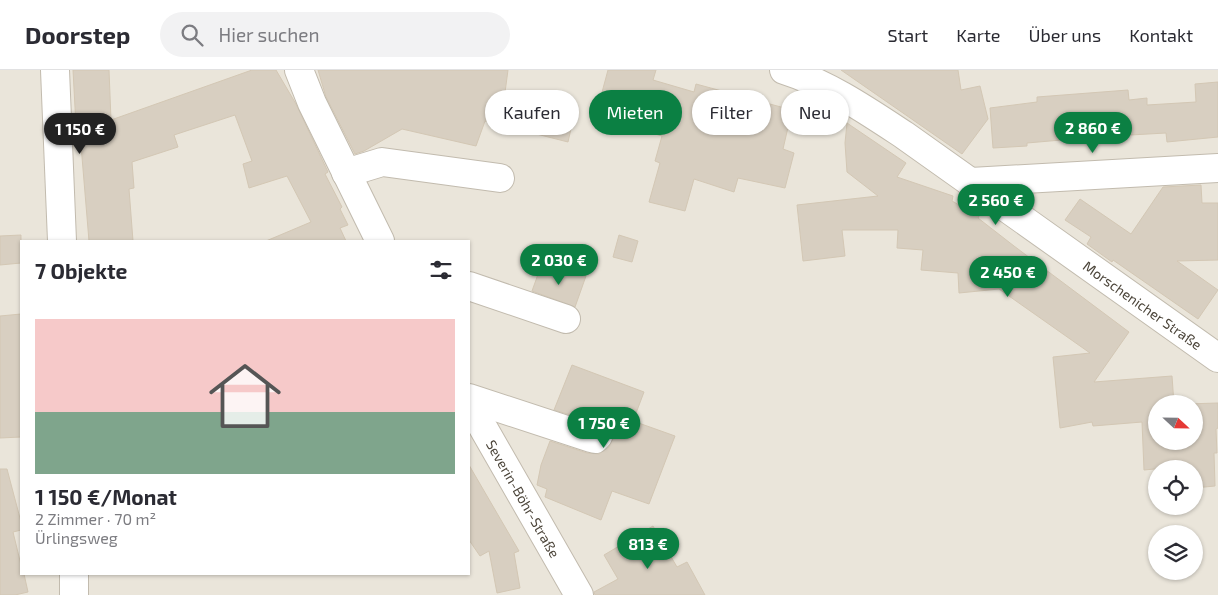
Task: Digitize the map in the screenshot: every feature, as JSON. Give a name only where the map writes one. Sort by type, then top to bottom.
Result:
[{"type":"street","points":[[55,70],[62,240]]},
{"type":"street","points":[[299,70],[312,103],[380,240]]},
{"type":"street","name":"Morschenicher Straße","points":[[784,70],[820,84],[850,100],[904,135],[1218,358]]},
{"type":"street","points":[[346,173],[382,162],[500,178]]},
{"type":"street","points":[[971,182],[1218,168]]},
{"type":"street","points":[[470,286],[566,319]]},
{"type":"street","points":[[470,398],[595,439],[603,424]]},
{"type":"street","name":"Severin-Böhr-Straße","points":[[470,407],[478,440],[579,595]]},
{"type":"street","points":[[74,575],[74,595]]},
{"type":"shaded area","points":[[0,70],[1218,70],[1218,595],[0,595]]},
{"type":"building","points":[[73,70],[109,70],[111,120],[252,70],[276,70],[296,104],[328,172],[325,174],[342,207],[340,209],[348,225],[340,228],[346,240],[268,240],[311,222],[287,176],[249,188],[243,164],[252,161],[235,115],[174,135],[178,147],[132,162],[134,188],[129,189],[133,240],[89,240],[81,145],[77,145]]},
{"type":"building","points":[[318,70],[508,70],[505,90],[485,90],[485,121],[476,146],[402,129],[364,151],[355,154],[326,97]]},
{"type":"building","points":[[608,70],[656,70],[653,80],[692,91],[692,135],[771,135],[771,104],[781,107],[781,135],[786,135],[783,149],[794,153],[785,188],[738,178],[734,192],[694,179],[685,211],[649,202],[660,163],[655,161],[662,136],[658,135],[682,135],[682,90],[603,90]]},
{"type":"building","points":[[841,70],[958,70],[961,90],[980,86],[988,119],[962,154]]},
{"type":"building","points":[[1218,82],[1218,137],[1167,142],[1166,133],[1130,134],[1027,143],[1027,146],[993,148],[990,108],[1037,102],[1037,97],[1128,90],[1129,100],[1147,98],[1147,105],[1196,102],[1195,84]]},
{"type":"building","points":[[696,84],[718,90],[694,90]]},
{"type":"building","points":[[849,124],[906,163],[897,177],[953,196],[952,201],[979,216],[978,218],[1014,246],[1129,332],[1094,382],[1172,376],[1173,395],[1148,395],[1148,450],[1203,450],[1203,403],[1218,403],[1217,453],[1214,453],[1215,486],[1203,487],[1203,460],[1148,460],[1148,470],[1144,470],[1142,422],[1093,426],[1092,422],[1060,428],[1053,357],[1090,353],[999,289],[959,293],[958,273],[921,270],[923,250],[897,248],[898,230],[842,230],[845,256],[803,261],[797,205],[878,196],[847,172],[846,135],[849,135]]},
{"type":"building","points":[[540,135],[570,135],[568,142]]},
{"type":"building","points":[[1201,185],[1202,203],[1218,203],[1218,260],[1177,261],[1218,290],[1198,319],[1087,244],[1091,237],[1065,220],[1080,199],[1131,234],[1163,187]]},
{"type":"building","points":[[21,235],[20,263],[0,265],[0,236]]},
{"type":"building","points":[[619,235],[638,241],[632,262],[613,257]]},
{"type":"building","points":[[541,266],[564,274],[571,271],[586,276],[575,307],[532,291]]},
{"type":"building","points":[[20,314],[20,437],[0,438],[0,316]]},
{"type":"building","points":[[572,365],[644,392],[633,421],[675,436],[649,504],[612,491],[601,520],[545,497],[547,489],[537,485],[541,465],[550,441],[587,453],[599,454],[609,447],[617,430],[618,422],[616,415],[609,409],[601,408],[594,411],[588,420],[554,410]]},
{"type":"building","points":[[470,467],[519,551],[514,553],[520,588],[497,593],[489,551],[480,556],[470,541]]},
{"type":"building","points":[[0,469],[7,469],[20,518],[20,530],[13,532],[20,561],[20,575],[24,575],[28,592],[15,595],[0,595]]},
{"type":"building","points":[[653,526],[677,567],[687,562],[705,595],[595,595],[594,592],[618,579],[604,555]]}]
